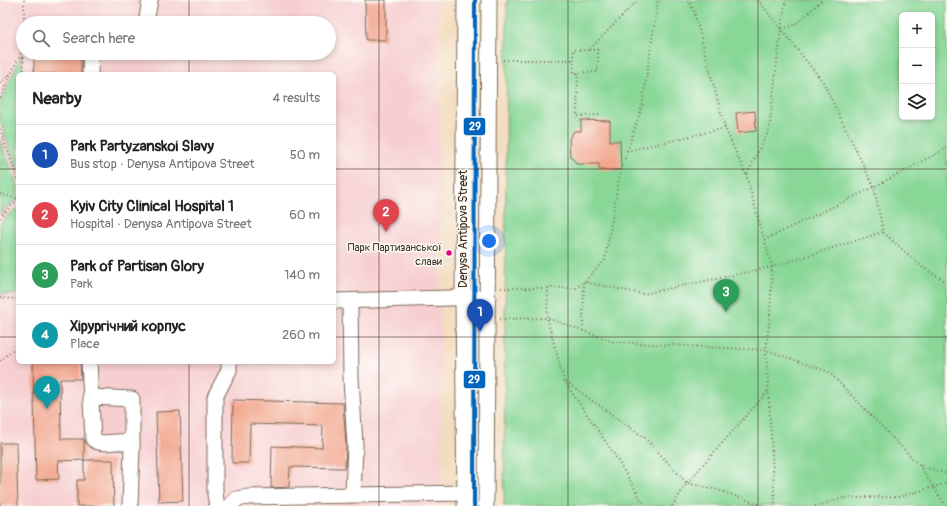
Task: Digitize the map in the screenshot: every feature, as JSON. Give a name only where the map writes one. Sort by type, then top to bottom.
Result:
[{"type":"street","points":[[147,16],[150,0]]},
{"type":"street","name":"Denysa Antipova Street","points":[[465,0],[463,297],[465,499]]},
{"type":"street","name":"Denysa Antipova Street","points":[[486,506],[494,292],[489,0]]},
{"type":"street","points":[[90,72],[93,60]]},
{"type":"street","points":[[336,301],[463,297],[494,292]]},
{"type":"street","points":[[350,301],[350,378],[355,445],[353,494]]},
{"type":"street","points":[[89,364],[93,439],[100,443],[126,442],[132,447]]},
{"type":"street","points":[[217,506],[215,494],[215,397],[229,370],[229,364]]},
{"type":"street","points":[[91,398],[132,399],[130,506]]},
{"type":"street","points":[[230,506],[237,500],[248,496],[353,494],[465,499]]},
{"type":"path","points":[[24,0],[24,16]]},
{"type":"path","points":[[589,50],[638,0]]},
{"type":"path","points":[[494,292],[548,288],[576,288],[584,282],[605,260],[619,179],[642,107],[658,0]]},
{"type":"path","points":[[688,0],[694,11],[725,128],[746,175],[772,267],[770,316],[766,350],[775,506]]},
{"type":"path","points":[[758,0],[823,82],[874,187],[882,232],[922,266],[947,282]]},
{"type":"path","points":[[746,175],[769,130],[786,0]]},
{"type":"path","points":[[781,29],[795,25],[822,0]]},
{"type":"path","points":[[573,50],[589,50],[598,50],[598,72],[574,73],[573,50]]},
{"type":"path","points":[[0,98],[18,60]]},
{"type":"path","points":[[24,60],[24,72]]},
{"type":"path","points":[[496,60],[573,60]]},
{"type":"path","points":[[0,82],[12,72]]},
{"type":"path","points":[[578,73],[577,116],[600,115]]},
{"type":"path","points":[[627,151],[725,128]]},
{"type":"path","points":[[0,129],[16,175]]},
{"type":"path","points":[[764,240],[874,187],[947,148]]},
{"type":"path","points":[[0,194],[16,200]]},
{"type":"path","points":[[0,218],[9,207],[16,202]]},
{"type":"path","points":[[584,282],[643,294],[772,267],[882,232]]},
{"type":"path","points":[[583,331],[584,282]]},
{"type":"path","points":[[548,288],[546,318],[564,381],[612,451],[645,506]]},
{"type":"path","points":[[0,298],[16,299]]},
{"type":"path","points":[[499,319],[546,318],[614,342],[766,350],[830,372],[919,465],[946,506]]},
{"type":"path","points":[[0,361],[16,347]]},
{"type":"path","points":[[564,381],[645,438],[687,483],[718,490],[764,506]]},
{"type":"path","points":[[672,506],[687,483],[768,391]]},
{"type":"path","points":[[919,465],[947,474]]},
{"type":"path","points":[[816,506],[844,498],[899,497],[947,483]]},
{"type":"shaded area","points":[[0,0],[438,0],[442,506],[0,506]]},
{"type":"green space","points":[[507,0],[947,0],[947,506],[504,506]]},
{"type":"green space","points":[[19,60],[22,60],[22,72],[16,72],[16,167],[0,121],[0,103]]},
{"type":"green space","points":[[0,139],[16,182],[16,201],[8,205],[0,215]]},
{"type":"green space","points":[[16,209],[16,294],[0,294],[0,224],[13,210]]},
{"type":"building","points":[[365,0],[386,0],[386,40],[366,40]]},
{"type":"building","points":[[34,60],[81,60],[81,72],[34,72]]},
{"type":"building","points":[[755,111],[756,131],[738,133],[736,113]]},
{"type":"building","points":[[581,120],[610,121],[610,141],[620,141],[621,170],[599,170],[599,164],[577,164],[570,156],[569,139],[574,131],[581,131]]},
{"type":"building","points":[[33,364],[80,364],[81,379],[60,379],[61,439],[84,439],[84,460],[58,461],[59,479],[36,480]]},
{"type":"building","points":[[233,400],[343,403],[346,445],[345,468],[290,467],[289,487],[271,488],[272,446],[322,448],[323,426],[250,424],[249,463],[232,463]]},
{"type":"building","points":[[180,411],[183,501],[159,502],[156,412]]},
{"type":"building","points":[[0,443],[16,443],[18,506],[0,506]]},
{"type":"building","points":[[84,460],[113,460],[114,506],[77,506],[77,480],[84,480]]},
{"type":"transit line","name":"29","points":[[474,506],[475,0]]},
{"type":"place","name":"Kyiv City Clinical Hospital 1","points":[[386,232]]},
{"type":"place","name":"Парк Партизанської слави","points":[[449,253]]},
{"type":"place","name":"Park of Partisan Glory","points":[[726,312]]},
{"type":"place","name":"Park Partyzanskoi Slavy","points":[[480,332]]},
{"type":"place","name":"Хірургічний корпус","points":[[47,409]]}]
